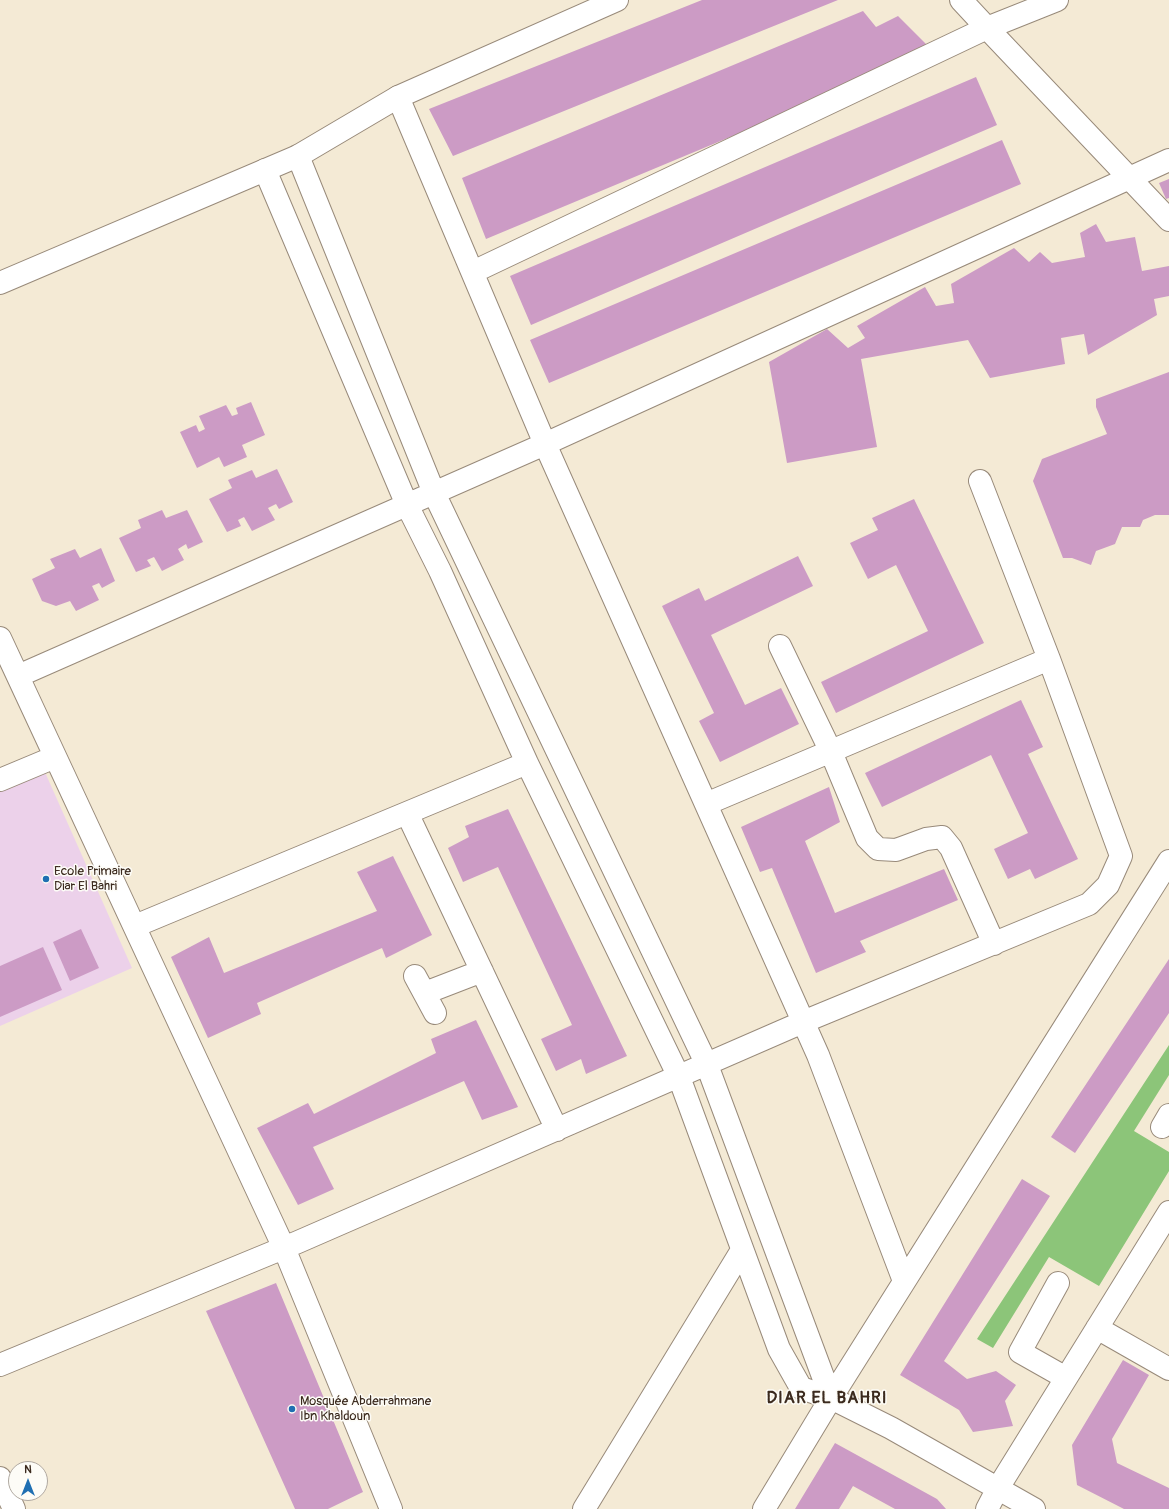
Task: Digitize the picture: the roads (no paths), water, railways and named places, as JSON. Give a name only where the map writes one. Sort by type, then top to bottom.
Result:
[{"type":"street","points":[[0,283],[298,156],[398,97],[617,0]]},
{"type":"street","points":[[961,0],[1169,220]]},
{"type":"street","points":[[473,272],[987,28],[1057,0]]},
{"type":"street","points":[[398,97],[545,444],[818,1055],[904,1281]]},
{"type":"street","points":[[298,156],[434,493],[707,1065],[831,1398]]},
{"type":"street","points":[[9,666],[407,505],[545,444],[1169,160]]},
{"type":"street","points":[[265,170],[407,505],[440,571],[527,763],[679,1077],[779,1349],[802,1388],[831,1398],[891,1428],[1034,1509]]},
{"type":"street","points":[[0,1365],[284,1248],[803,1022],[1090,904],[1108,886],[1121,856],[1049,659],[980,481]]},
{"type":"street","points":[[0,638],[9,666],[55,757],[135,926],[284,1248],[390,1509]]},
{"type":"street","points":[[780,646],[831,752],[867,838],[878,849],[896,850],[926,839],[942,837],[951,848],[994,944]]},
{"type":"street","points":[[706,804],[1049,659]]},
{"type":"street","points":[[0,780],[55,757]]},
{"type":"street","points":[[135,926],[527,763]]},
{"type":"street","points":[[407,813],[557,1130]]},
{"type":"street","points":[[764,1509],[904,1281],[1169,861]]},
{"type":"street","points":[[435,1013],[420,984],[482,971]]},
{"type":"street","points":[[987,1509],[998,1488],[1169,1212]]},
{"type":"street","points":[[584,1509],[742,1250]]},
{"type":"street","points":[[1058,1283],[1020,1352],[1066,1378]]},
{"type":"street","points":[[1097,1328],[1169,1369]]},
{"type":"street","points":[[0,1478],[14,1509]]},
{"type":"place","name":"Ecole Primaire Diar El Bahri","points":[[46,879]]},
{"type":"place","name":"Mosquée Abderrahmane Ibn Khaldoun","points":[[292,1409]]},
{"type":"district","name":"DIAR EL BAHRI","points":[[827,1399]]}]
